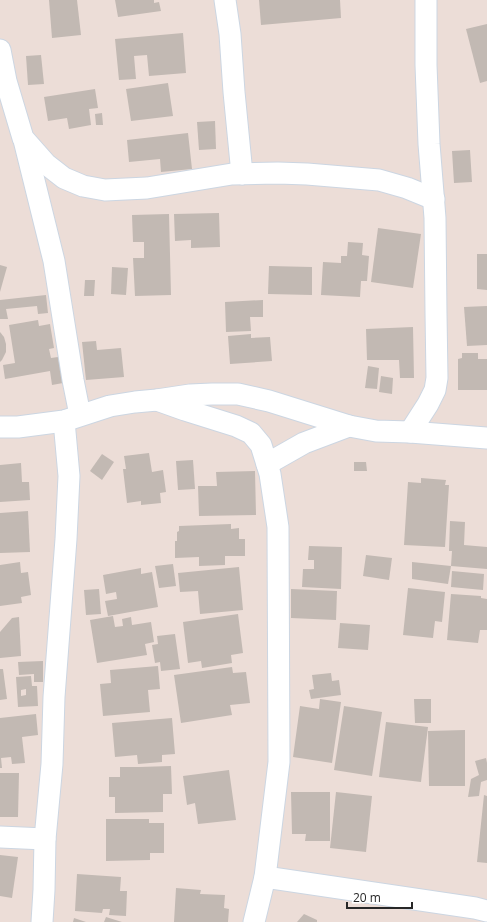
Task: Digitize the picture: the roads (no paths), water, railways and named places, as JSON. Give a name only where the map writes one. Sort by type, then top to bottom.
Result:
[{"type":"street","points":[[225,0],[230,34],[242,174]]},
{"type":"street","points":[[410,432],[435,390],[437,378],[435,218],[429,144],[426,73],[426,0]]},
{"type":"street","points":[[0,50],[6,81],[23,138],[54,261],[73,380],[66,539],[54,697],[52,764],[45,839],[42,922]]},
{"type":"street","points":[[23,138],[46,164],[64,178],[83,186],[105,190],[147,188],[232,174],[278,173],[380,180],[407,188],[434,199]]},
{"type":"street","points":[[0,427],[18,427],[72,418],[110,406],[135,402],[190,395],[238,394],[269,401],[348,426],[376,431],[487,438]]},
{"type":"street","points":[[157,400],[236,426],[251,433],[261,445],[270,474],[278,527],[279,762],[265,877],[254,922]]},
{"type":"street","points":[[267,464],[304,443],[348,426]]},
{"type":"street","points":[[0,837],[45,839]]},
{"type":"street","points":[[265,877],[487,911]]}]
